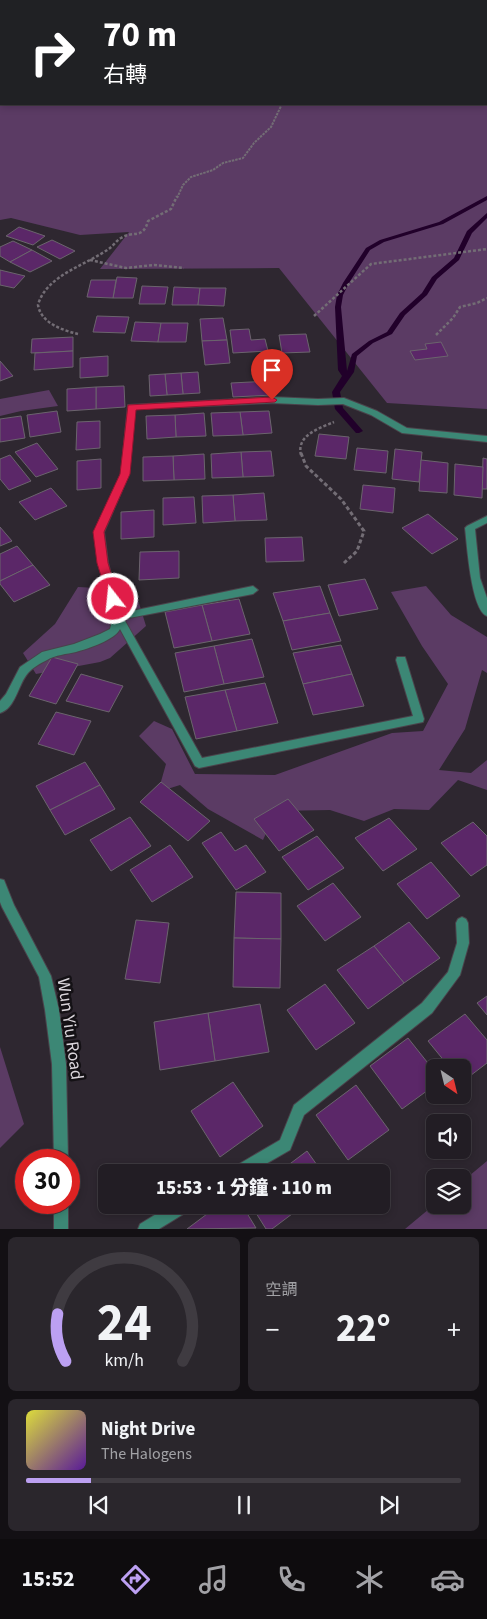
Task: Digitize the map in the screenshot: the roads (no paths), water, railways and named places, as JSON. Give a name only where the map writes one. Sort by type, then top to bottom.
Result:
[{"type":"street","points":[[401,660],[419,719],[199,763],[118,617],[103,563],[99,532],[125,474],[131,407],[272,400],[344,401],[374,413],[406,431],[487,439]]},
{"type":"street","points":[[487,519],[470,528],[475,578],[487,612]]},
{"type":"street","points":[[118,617],[253,590]]},
{"type":"street","points":[[0,709],[10,697],[24,670],[46,655],[76,648],[104,637],[114,631],[118,617]]},
{"type":"street","name":"Wun Yiu Road","points":[[0,884],[8,907],[45,976],[52,1010],[59,1064],[60,1149]]},
{"type":"street","points":[[253,1164],[285,1145],[299,1110],[427,1008],[454,975],[463,943],[462,922]]},
{"type":"street","points":[[61,1214],[62,1229]]},
{"type":"street","points":[[145,1229],[170,1214]]},
{"type":"waterway","points":[[346,376],[342,370],[338,307],[340,295],[368,249],[382,241],[441,223],[487,198]]},
{"type":"waterway","points":[[346,376],[350,372],[354,355],[371,342],[390,333],[402,314],[425,294],[434,278],[457,259],[469,232],[487,215]]},
{"type":"waterway","points":[[346,376],[336,392],[339,409],[359,431]]}]
